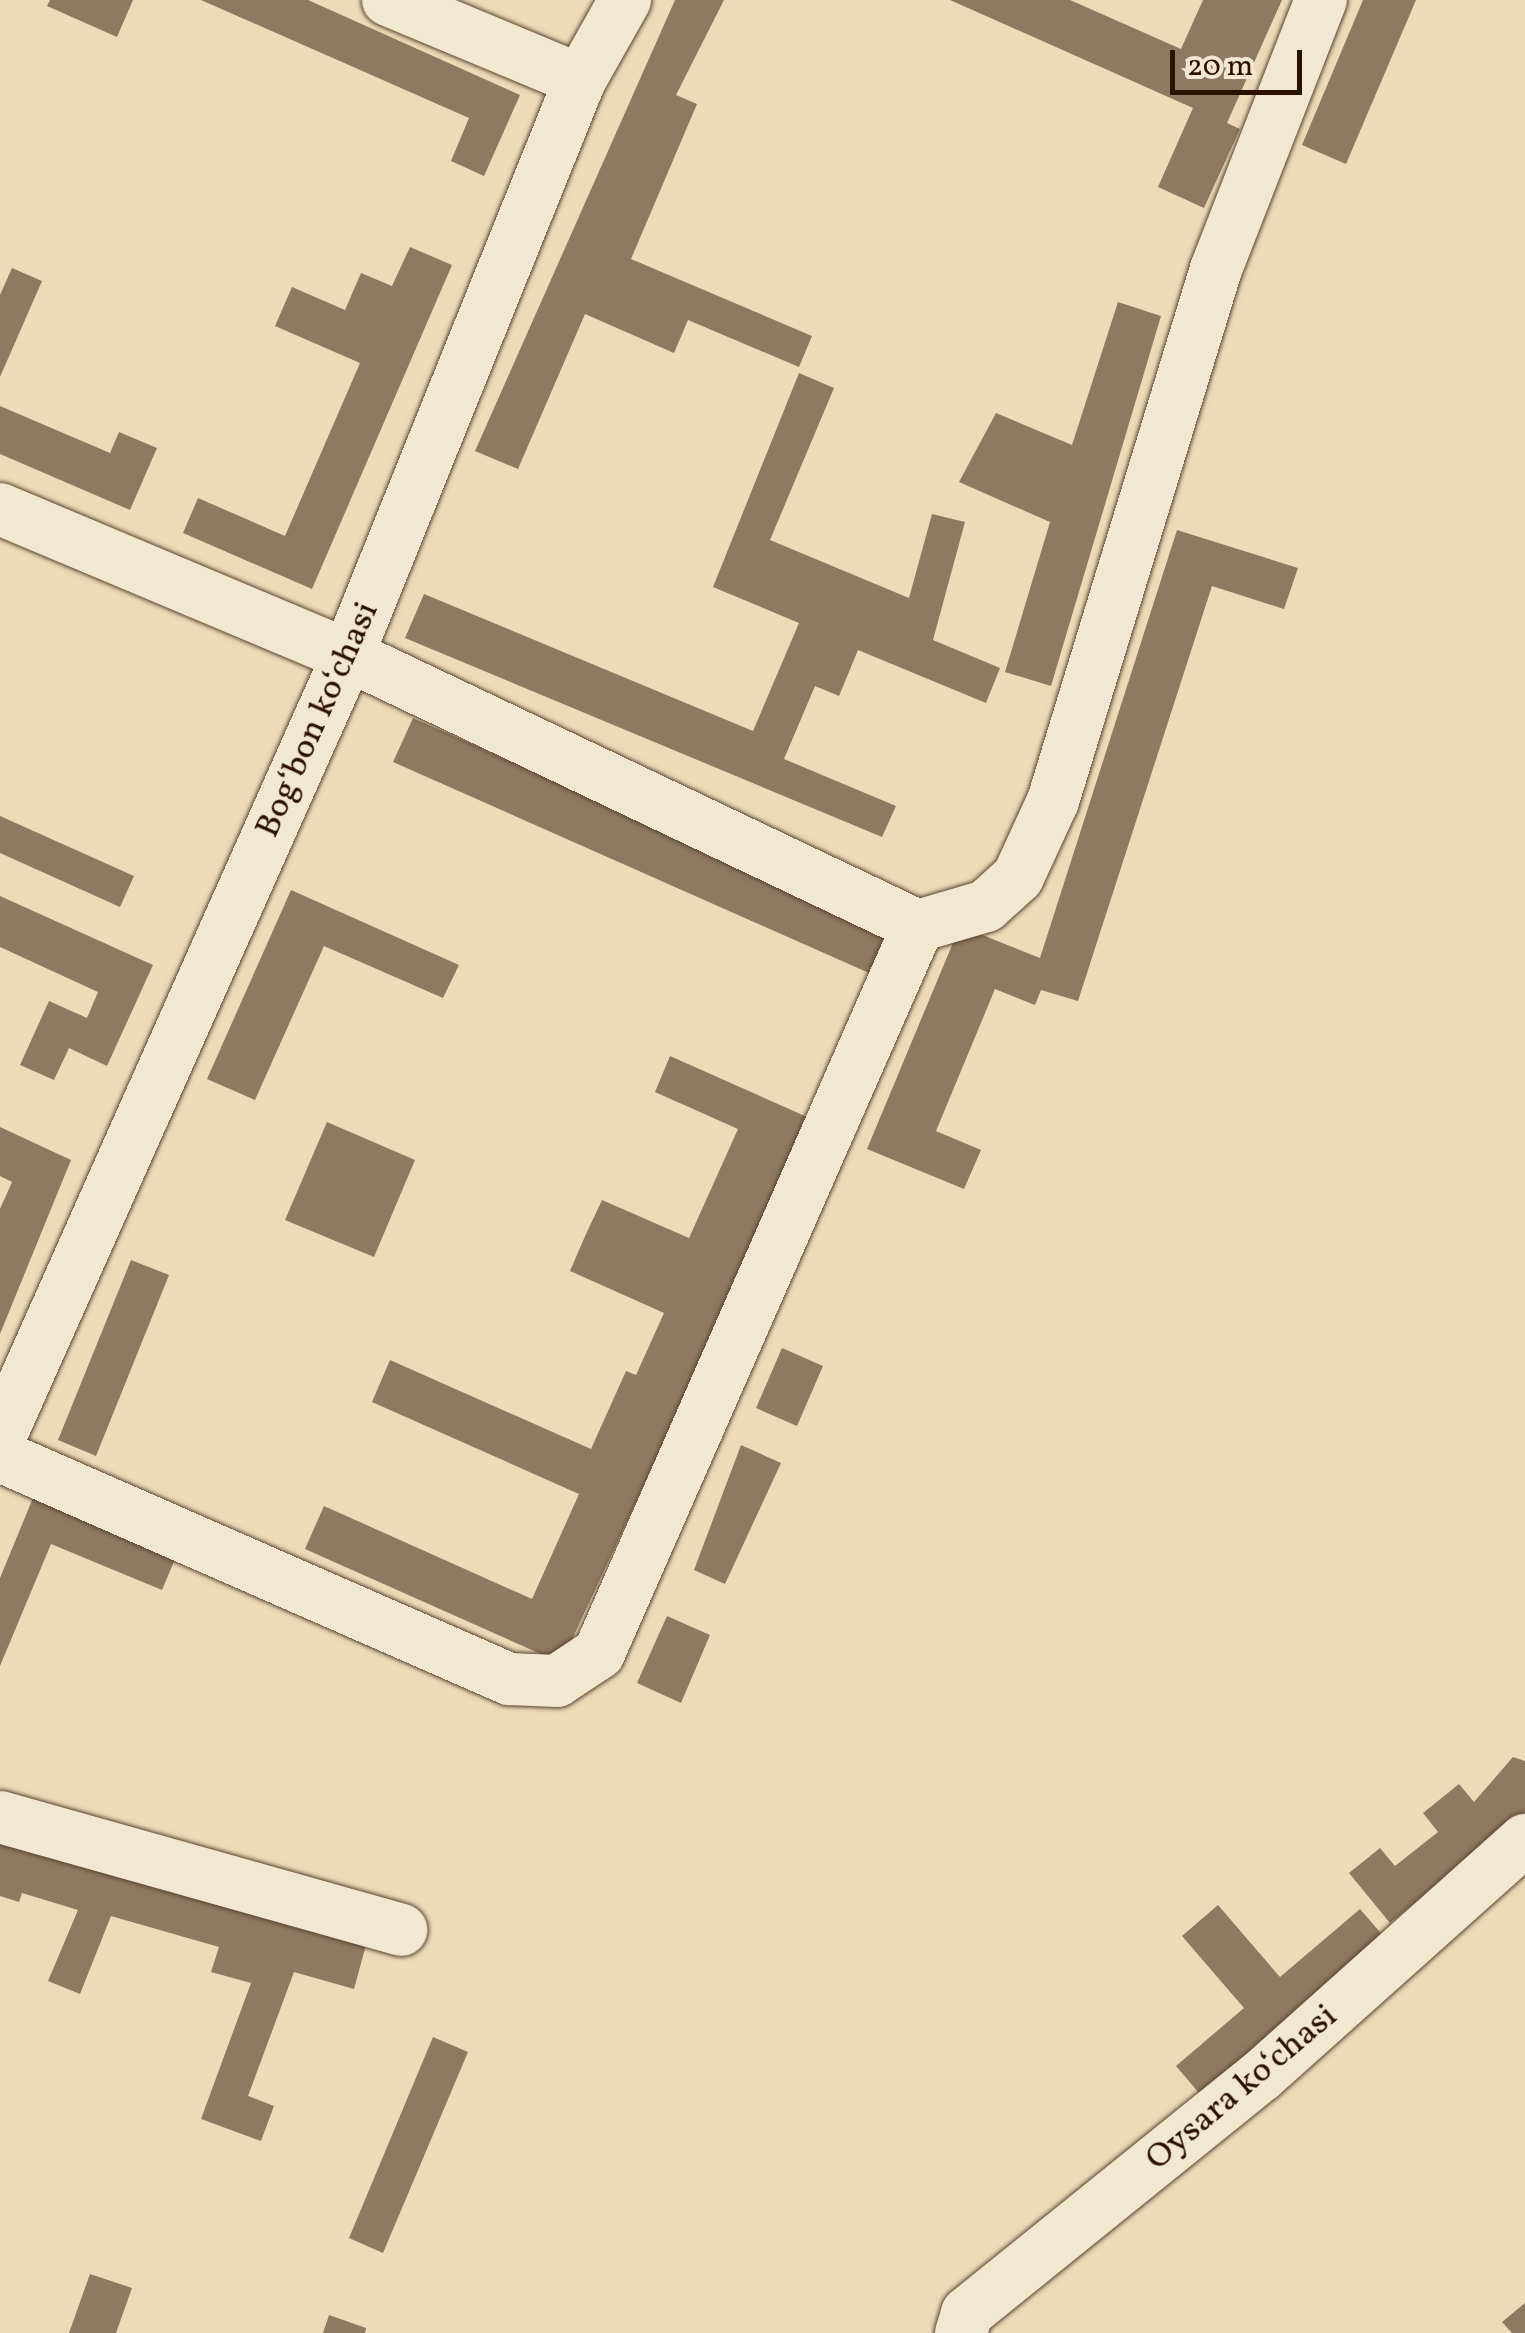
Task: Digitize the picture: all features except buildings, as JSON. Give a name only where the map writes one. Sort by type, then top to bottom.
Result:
[{"type":"street","points":[[388,0],[580,80]]},
{"type":"street","name":"Bogʻbon koʻchasi","points":[[0,1436],[348,655],[580,80],[626,0]]},
{"type":"street","points":[[0,509],[348,655],[918,926],[986,906],[1018,878],[1053,801],[1216,269],[1321,0]]},
{"type":"street","points":[[0,1456],[509,1680],[557,1681],[599,1653],[918,926]]},
{"type":"street","points":[[0,1817],[401,1930]]},
{"type":"street","name":"Oysara koʻchasi","points":[[961,2333],[967,2313],[1262,2074],[1525,1840]]}]
